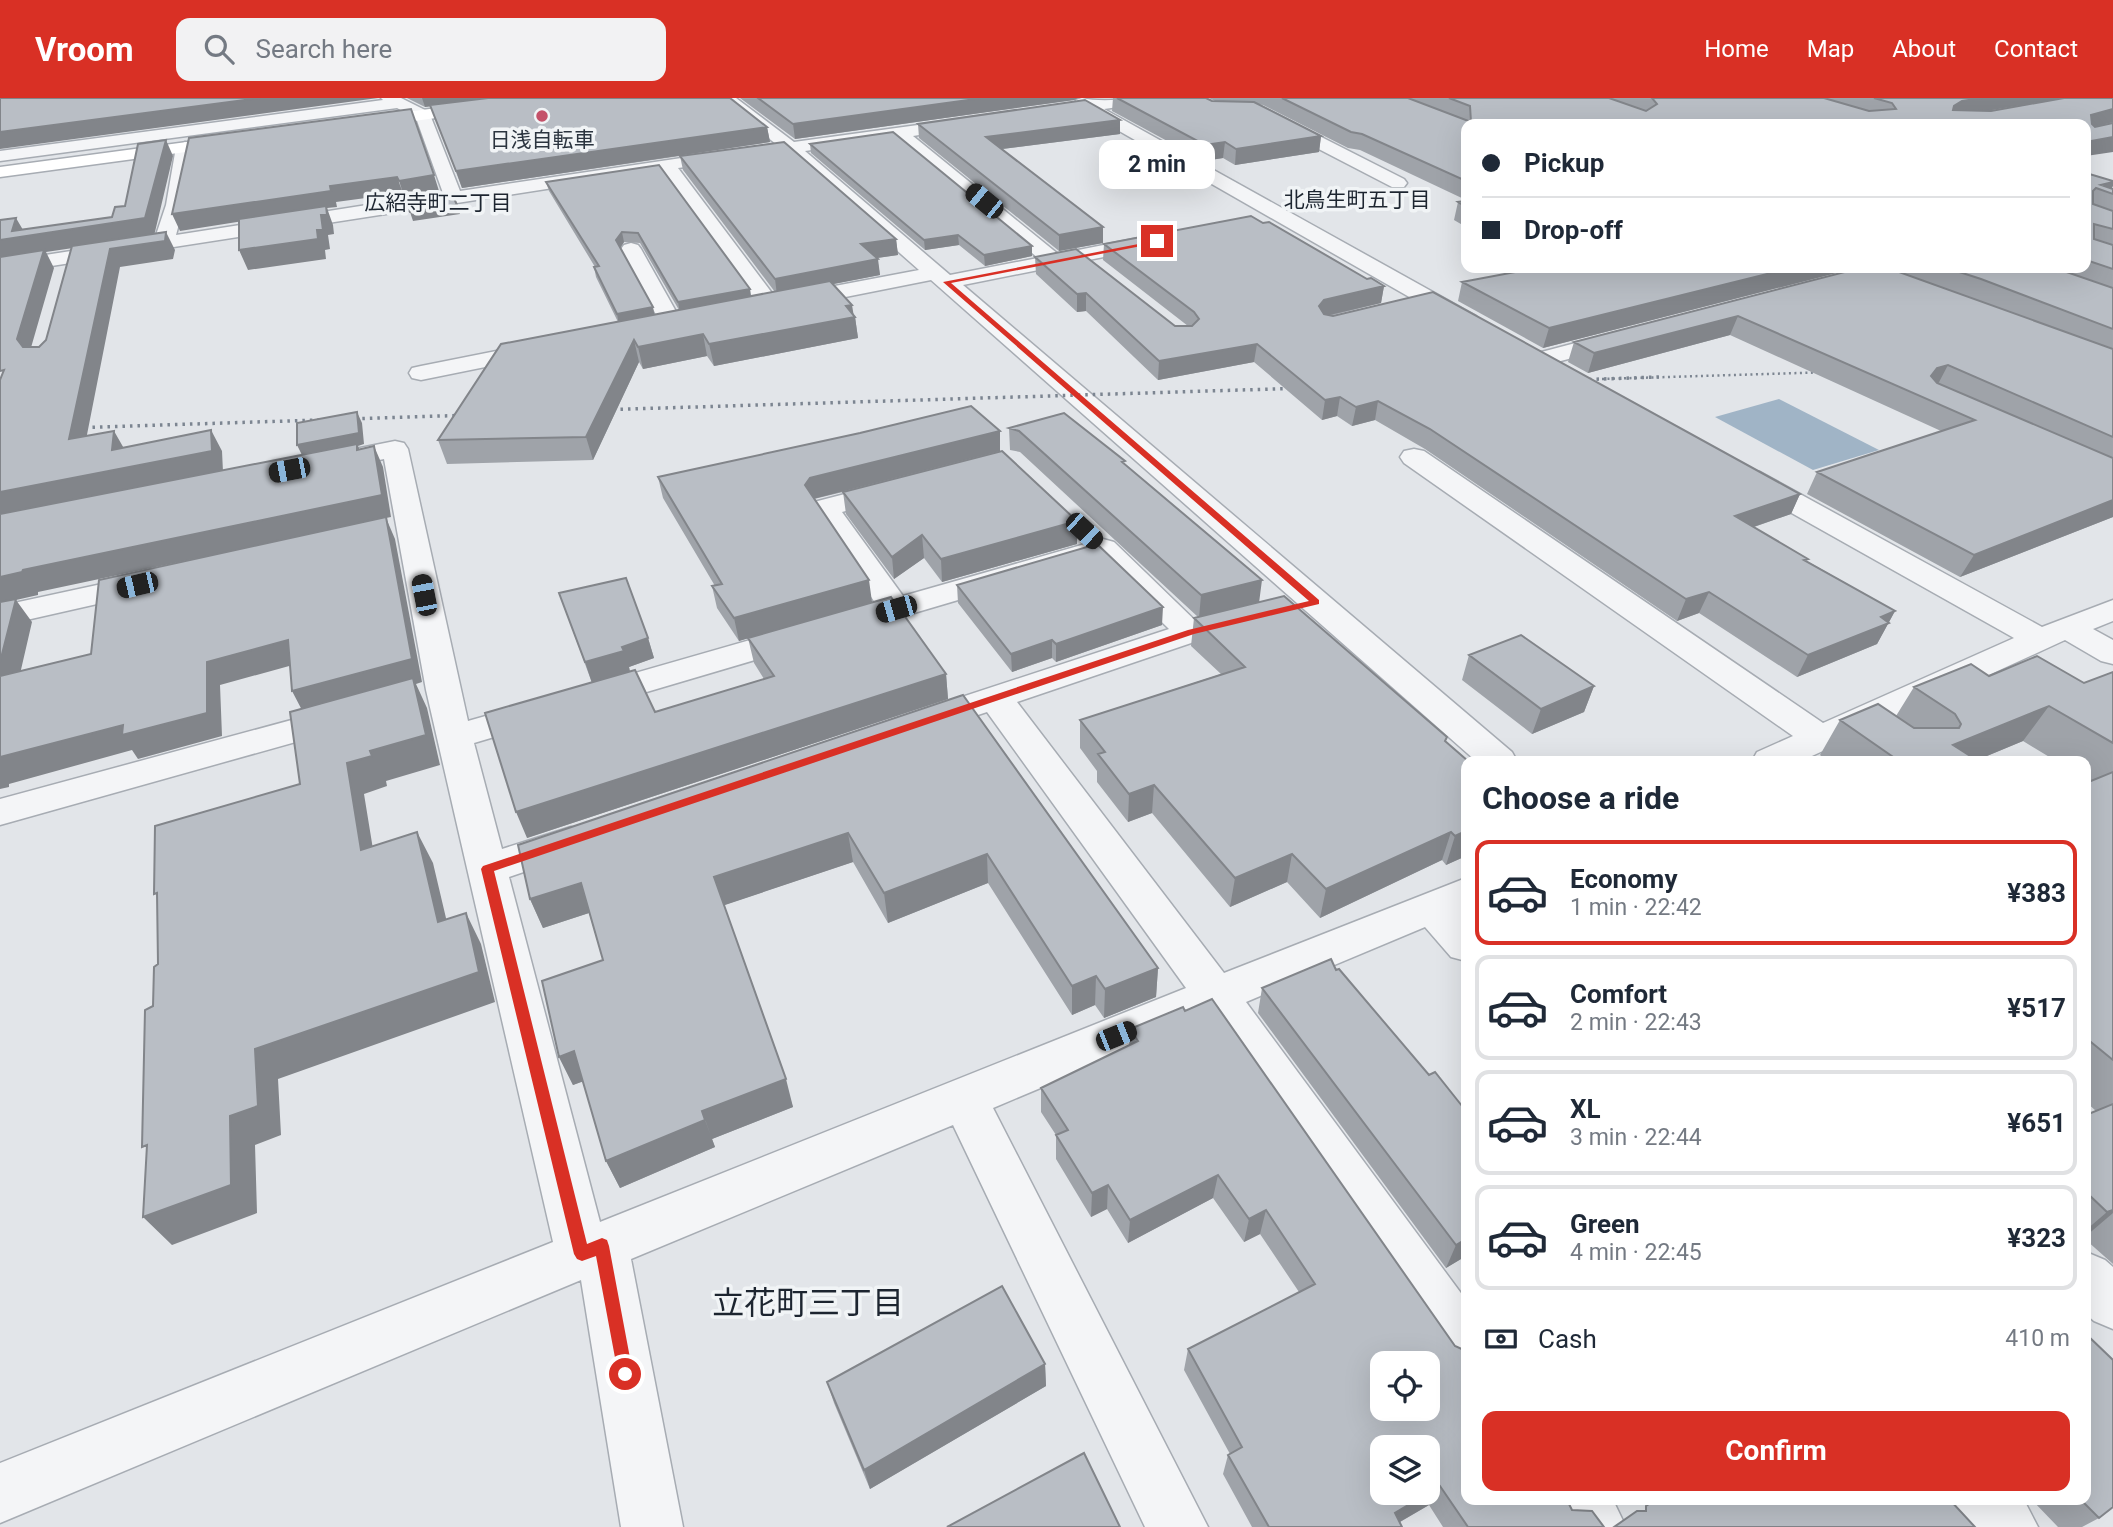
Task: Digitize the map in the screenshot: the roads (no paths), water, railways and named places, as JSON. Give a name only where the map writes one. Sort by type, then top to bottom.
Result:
[{"type":"street","points":[[0,156],[405,106],[495,98]]},
{"type":"street","points":[[0,163],[405,106],[547,98]]},
{"type":"street","points":[[726,98],[790,147],[1493,756]]},
{"type":"street","points":[[1021,116],[1081,102],[1148,98]]},
{"type":"street","points":[[1191,98],[1212,109],[1256,110],[1398,183]]},
{"type":"street","points":[[1081,102],[1491,333]]},
{"type":"street","points":[[0,172],[185,147],[405,106]]},
{"type":"street","points":[[405,106],[454,198]]},
{"type":"street","points":[[0,268],[666,164],[980,121]]},
{"type":"street","points":[[898,132],[1054,261]]},
{"type":"street","points":[[164,243],[175,205],[185,147]]},
{"type":"street","points":[[666,164],[770,305]]},
{"type":"street","points":[[1256,221],[1283,216]]},
{"type":"street","points":[[745,310],[1054,261],[1175,237]]},
{"type":"street","points":[[631,249],[672,324]]},
{"type":"street","points":[[1081,256],[1101,272]]},
{"type":"street","points":[[64,283],[71,257]]},
{"type":"street","points":[[1406,306],[1432,300]]},
{"type":"street","points":[[645,329],[696,319]]},
{"type":"street","points":[[1538,360],[1645,332]]},
{"type":"street","points":[[421,373],[566,345]]},
{"type":"street","points":[[1515,346],[1562,373]]},
{"type":"street","points":[[299,468],[395,449],[396,527],[430,693],[455,737],[487,869],[592,1250],[652,1527]]},
{"type":"street","points":[[1414,457],[1821,739]]},
{"type":"street","points":[[1730,466],[2055,634],[2113,653]]},
{"type":"street","points":[[896,609],[824,508],[916,484]]},
{"type":"street","points":[[455,737],[896,609],[1094,539],[1203,629],[891,733]]},
{"type":"street","points":[[0,616],[178,576]]},
{"type":"street","points":[[1278,611],[1315,602]]},
{"type":"street","points":[[1785,756],[1858,721],[2113,610]]},
{"type":"street","points":[[995,698],[1216,995],[1461,1339]]},
{"type":"street","points":[[0,812],[376,708]]},
{"type":"street","points":[[1858,721],[1887,741]]},
{"type":"street","points":[[487,869],[604,830]]},
{"type":"street","points":[[0,1493],[1449,900],[1461,932]]},
{"type":"street","points":[[964,1098],[1177,1527]]},
{"type":"street","points":[[2091,1282],[2113,1302]]},
{"type":"street","points":[[1580,1505],[1595,1527]]},
{"type":"street","points":[[1987,1505],[2007,1527]]},
{"type":"water","points":[[1779,399],[1879,450],[1813,470],[1715,417]]},
{"type":"railway","points":[[1604,379],[1833,372]]},
{"type":"railway","points":[[1604,379],[1659,377]]},
{"type":"railway","points":[[1574,380],[1604,379]]},
{"type":"railway","points":[[598,410],[1305,388]]},
{"type":"railway","points":[[70,428],[472,415]]},
{"type":"place","name":"日浅自転車","points":[[542,116]]},
{"type":"district","name":"北鳥生町五丁目","points":[[1357,200]]},
{"type":"district","name":"広紹寺町二丁目","points":[[438,203]]},
{"type":"district","name":"立花町三丁目","points":[[808,1303]]}]
